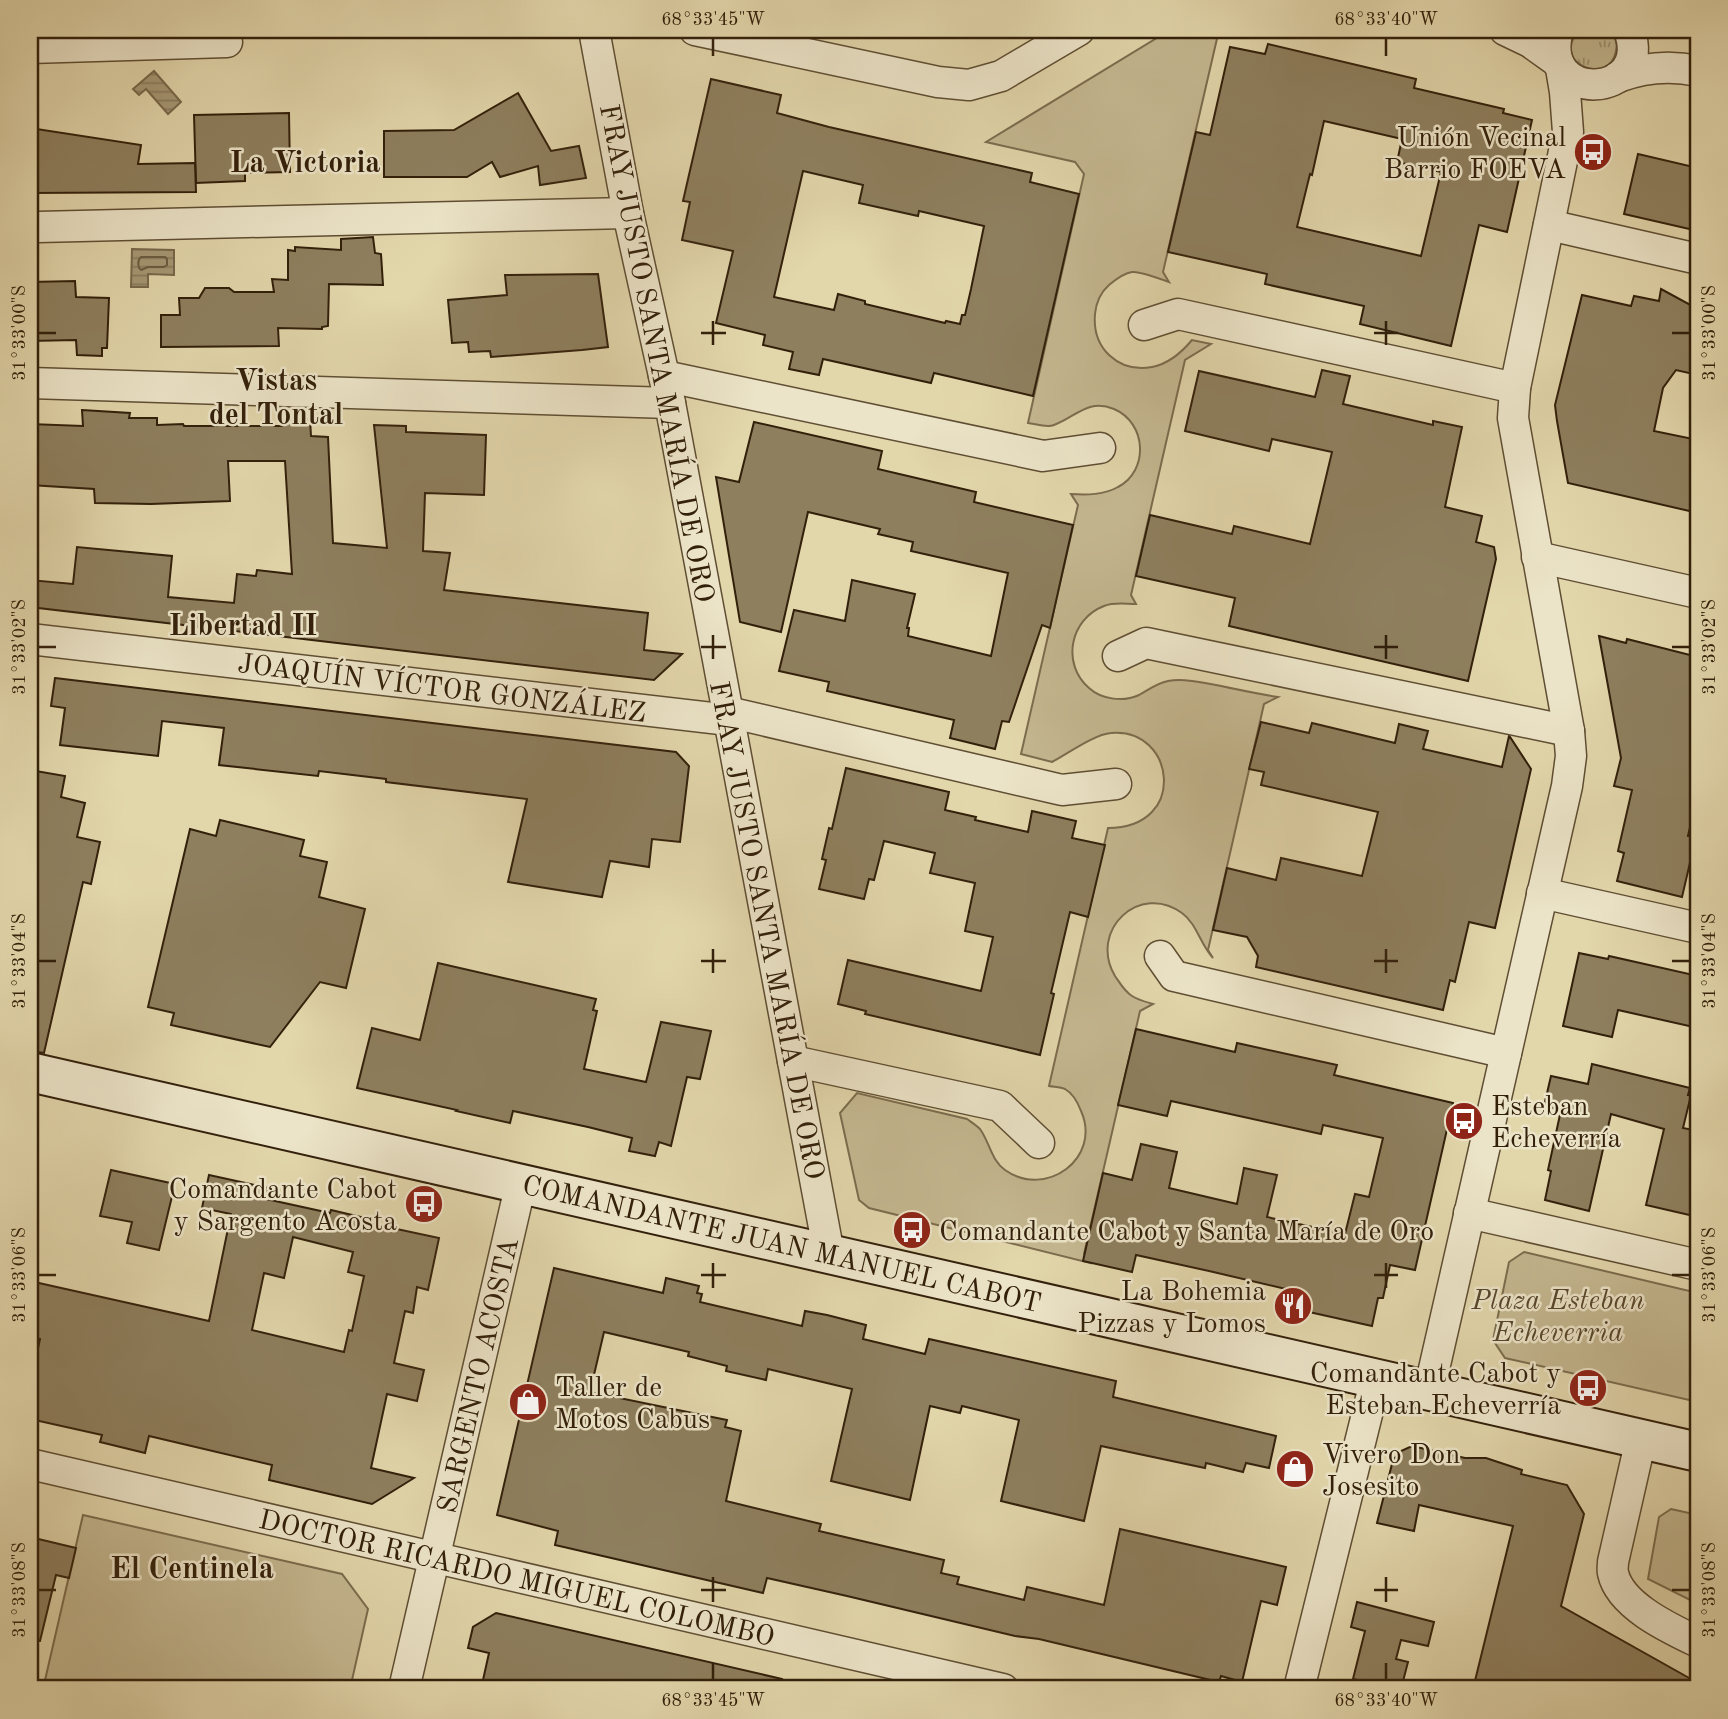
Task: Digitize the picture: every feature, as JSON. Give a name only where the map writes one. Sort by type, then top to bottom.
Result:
[{"type":"main road","name":"COMANDANTE JUAN MANUEL CABOT","points":[[30,1072],[1698,1452]]},
{"type":"street","name":"FRAY JUSTO SANTA MARÍA DE ORO","points":[[594,30],[628,212],[667,389],[829,1254]]},
{"type":"street","points":[[695,30],[937,82],[969,85],[1000,76],[1079,30]]},
{"type":"street","points":[[1505,30],[1530,42],[1581,84],[1594,85],[1635,71],[1689,69]]},
{"type":"street","points":[[1429,1391],[1567,786],[1571,756],[1569,731],[1513,418],[1515,388],[1568,132],[1565,92],[1555,51],[1558,30]]},
{"type":"street","points":[[1568,132],[1580,111],[1597,92],[1627,68],[1632,57],[1630,31]]},
{"type":"street","points":[[1630,31],[1657,53],[1689,69]]},
{"type":"street","points":[[30,48],[227,42]]},
{"type":"street","points":[[38,227],[628,212]]},
{"type":"street","points":[[1549,225],[1698,259]]},
{"type":"street","points":[[1144,325],[1178,314],[1515,388]]},
{"type":"street","points":[[30,383],[667,389],[1043,456],[1100,448]]},
{"type":"street","points":[[1538,557],[1698,593]]},
{"type":"street","name":"JOAQUÍN VÍCTOR GONZÁLEZ","points":[[30,639],[729,716],[1062,790],[1116,784]]},
{"type":"street","points":[[1118,656],[1146,643],[1569,731]]},
{"type":"street","points":[[1542,893],[1698,928]]},
{"type":"street","points":[[1160,956],[1174,976],[1506,1053]]},
{"type":"street","points":[[793,1061],[1000,1107],[1039,1143]]},
{"type":"street","name":"SARGENTO ACOSTA","points":[[404,1689],[521,1183]]},
{"type":"street","points":[[1469,1213],[1698,1265]]},
{"type":"street","points":[[1299,1689],[1376,1378]]},
{"type":"street","points":[[1641,1439],[1613,1562],[1613,1574],[1621,1591],[1641,1611],[1698,1642]]},
{"type":"street","name":"DOCTOR RICARDO MIGUEL COLOMBO","points":[[30,1464],[1003,1689]]},
{"type":"green space","points":[[1170,30],[1219,30],[1163,272],[1169,282],[1135,272],[1120,277],[1106,288],[1099,298],[1095,326],[1103,347],[1110,356],[1128,366],[1140,368],[1152,367],[1169,360],[1192,340],[1211,344],[1185,360],[1131,595],[1136,604],[1112,604],[1092,612],[1077,631],[1072,655],[1080,678],[1094,692],[1107,697],[1133,697],[1160,683],[1181,680],[1278,697],[1264,704],[1208,950],[1213,958],[1187,918],[1166,905],[1150,903],[1135,907],[1113,928],[1108,942],[1108,959],[1122,987],[1134,997],[1153,1004],[1140,1011],[1084,1254],[1090,1263],[869,1208],[859,1200],[840,1113],[857,1093],[967,1119],[980,1129],[1000,1166],[1021,1178],[1037,1180],[1066,1169],[1077,1158],[1084,1144],[1085,1128],[1076,1102],[1065,1089],[1049,1086],[1108,828],[1134,824],[1152,812],[1161,796],[1164,778],[1160,760],[1149,745],[1133,735],[1104,734],[1052,762],[1021,754],[1078,505],[1071,494],[1101,493],[1118,487],[1128,480],[1135,470],[1140,447],[1133,425],[1125,416],[1105,406],[1089,407],[1051,426],[1028,423],[1084,174],[1075,162],[986,142]]},
{"type":"green space","points":[[1579,30],[1609,30],[1616,45],[1611,62],[1603,68],[1594,69],[1584,67],[1576,61],[1571,53],[1572,42]]},
{"type":"green space","name":"Plaza Esteban Echeverria","points":[[1524,1252],[1698,1293],[1698,1402],[1505,1358],[1493,1340],[1509,1262]]},
{"type":"green space","points":[[1671,1509],[1698,1515],[1698,1604],[1648,1579],[1659,1517]]},
{"type":"green space","points":[[83,1515],[342,1574],[368,1609],[350,1689],[43,1689]]},
{"type":"water","points":[[154,71],[181,102],[168,114],[146,89],[139,95],[133,89]]},
{"type":"water","points":[[132,249],[174,250],[174,275],[148,274],[148,287],[131,287]]},
{"type":"building","points":[[1268,44],[1416,79],[1414,88],[1504,109],[1503,113],[1532,120],[1507,232],[1479,225],[1451,346],[1360,324],[1364,306],[1265,284],[1267,274],[1168,252],[1196,132],[1210,135],[1230,47],[1265,54]],"holes":[[[1324,121],[1402,139],[1397,162],[1441,172],[1421,256],[1297,227]]]},
{"type":"building","points":[[711,79],[781,95],[777,113],[1032,173],[1030,182],[1079,194],[1033,396],[934,373],[931,383],[823,359],[819,375],[789,369],[793,352],[763,345],[765,335],[716,323],[733,251],[682,240],[690,202],[683,201]],"holes":[[[803,171],[863,185],[859,203],[918,216],[919,211],[984,226],[965,315],[962,315],[960,324],[945,323],[865,304],[865,301],[838,294],[834,310],[774,297]]]},
{"type":"building","points":[[518,93],[551,151],[579,146],[586,178],[540,185],[538,166],[500,177],[492,162],[467,177],[384,177],[384,131],[454,130]]},
{"type":"building","points":[[289,113],[290,172],[245,173],[245,181],[196,183],[194,115]]},
{"type":"building","points":[[30,128],[141,145],[138,164],[195,163],[196,192],[30,193]]},
{"type":"building","points":[[1638,154],[1698,168],[1698,231],[1624,214]]},
{"type":"building","points":[[373,237],[375,253],[381,254],[383,285],[329,284],[328,326],[322,329],[278,328],[279,346],[161,347],[161,315],[180,315],[179,298],[199,298],[205,288],[229,288],[234,292],[274,292],[272,279],[288,280],[288,250],[295,251],[295,247],[341,250],[341,239]]},
{"type":"building","points":[[598,274],[608,347],[491,357],[490,351],[469,352],[468,342],[452,343],[448,300],[507,295],[505,275]]},
{"type":"building","points":[[75,281],[76,297],[109,298],[107,348],[102,348],[102,356],[77,355],[76,340],[30,341],[30,282]]},
{"type":"building","points":[[1661,289],[1698,309],[1698,375],[1676,370],[1663,388],[1654,431],[1698,440],[1698,513],[1568,483],[1557,421],[1555,405],[1582,295],[1631,306],[1634,296],[1659,301]]},
{"type":"building","points":[[1322,370],[1350,376],[1343,404],[1433,425],[1433,421],[1462,427],[1445,507],[1482,516],[1476,542],[1494,547],[1496,559],[1468,681],[1229,626],[1235,598],[1136,576],[1150,515],[1232,534],[1234,526],[1310,544],[1332,452],[1272,439],[1269,451],[1185,431],[1199,371],[1315,397]]},
{"type":"building","points":[[82,410],[130,413],[129,418],[157,418],[157,425],[283,426],[282,418],[310,419],[311,436],[328,437],[333,543],[387,548],[374,425],[406,426],[406,432],[486,435],[484,495],[425,493],[423,551],[450,553],[444,590],[648,613],[644,650],[682,654],[654,680],[30,607],[30,580],[73,584],[77,547],[172,556],[168,597],[234,603],[237,574],[256,576],[257,570],[292,574],[285,461],[228,461],[230,501],[95,503],[94,489],[30,485],[30,424],[83,426]]},
{"type":"building","points":[[754,422],[882,451],[878,469],[976,492],[974,502],[1073,525],[1050,628],[1042,625],[1009,722],[1002,721],[995,749],[950,738],[954,720],[827,691],[829,682],[779,671],[794,610],[845,621],[852,580],[915,594],[907,628],[908,636],[991,656],[1008,573],[911,551],[913,542],[878,534],[880,529],[808,512],[781,632],[740,622],[716,477],[739,482]]},
{"type":"building","points":[[1599,636],[1626,643],[1627,639],[1698,657],[1698,792],[1688,836],[1696,837],[1682,897],[1617,881],[1624,853],[1618,851],[1632,790],[1614,786],[1621,758]]},
{"type":"building","points":[[55,678],[676,752],[689,766],[680,842],[652,839],[649,867],[610,861],[602,897],[508,882],[527,799],[319,771],[318,776],[219,765],[224,728],[162,721],[158,756],[60,745],[65,708],[51,706]]},
{"type":"building","points":[[1261,722],[1309,733],[1312,723],[1395,743],[1399,724],[1428,731],[1423,749],[1502,767],[1509,736],[1531,769],[1495,928],[1469,922],[1455,982],[1450,980],[1443,1010],[1256,967],[1258,956],[1247,937],[1213,930],[1227,868],[1276,880],[1281,858],[1362,876],[1378,812],[1261,785],[1264,772],[1249,769]]},
{"type":"building","points":[[846,768],[949,792],[945,810],[976,817],[975,820],[1028,832],[1032,811],[1076,821],[1072,838],[1105,845],[1088,917],[1070,912],[1040,1055],[865,1014],[866,1011],[838,1004],[848,960],[981,991],[993,937],[965,931],[975,883],[930,873],[935,853],[884,841],[874,880],[869,879],[864,899],[819,889],[826,860],[822,859]]},
{"type":"building","points":[[30,770],[65,776],[61,797],[85,803],[77,837],[100,842],[91,884],[83,882],[44,1053],[30,1051]]},
{"type":"building","points":[[220,820],[304,840],[300,856],[327,862],[319,897],[365,909],[346,988],[320,982],[270,1047],[171,1025],[174,1013],[148,1007],[190,829],[216,836]]},
{"type":"building","points":[[1579,953],[1608,959],[1609,956],[1698,976],[1698,1028],[1618,1010],[1612,1037],[1563,1026]]},
{"type":"building","points":[[438,963],[596,999],[593,1010],[597,1011],[584,1069],[646,1082],[661,1022],[711,1031],[700,1079],[687,1077],[671,1146],[659,1142],[655,1156],[629,1151],[632,1138],[588,1127],[513,1111],[510,1123],[357,1088],[372,1028],[420,1040]]},
{"type":"building","points":[[1136,1029],[1235,1052],[1237,1043],[1337,1065],[1334,1075],[1453,1103],[1415,1270],[1390,1265],[1383,1298],[1378,1298],[1372,1326],[1282,1306],[1286,1289],[1209,1271],[1136,1255],[1132,1272],[1083,1261],[1103,1173],[1132,1180],[1141,1144],[1177,1152],[1169,1188],[1237,1204],[1244,1168],[1277,1175],[1267,1217],[1345,1234],[1355,1194],[1369,1197],[1383,1138],[1323,1125],[1321,1134],[1171,1101],[1167,1116],[1118,1105]]},
{"type":"building","points":[[1592,1064],[1690,1088],[1688,1095],[1691,1095],[1683,1128],[1698,1131],[1698,1217],[1646,1205],[1664,1129],[1611,1114],[1589,1211],[1545,1200],[1551,1171],[1548,1170],[1561,1110],[1544,1106],[1551,1076],[1588,1084]]},
{"type":"building","points":[[111,1170],[175,1184],[159,1250],[127,1243],[132,1222],[100,1216]]},
{"type":"building","points":[[209,1175],[269,1188],[266,1199],[330,1213],[331,1210],[365,1218],[364,1222],[439,1238],[428,1290],[417,1287],[413,1313],[405,1311],[394,1363],[424,1370],[417,1401],[387,1394],[371,1468],[414,1478],[372,1504],[269,1480],[272,1465],[149,1436],[145,1453],[100,1442],[102,1435],[30,1419],[30,1385],[40,1339],[30,1337],[30,1281],[209,1321],[231,1214],[202,1208]],"holes":[[[293,1237],[353,1252],[348,1272],[364,1276],[352,1331],[349,1330],[344,1352],[252,1330],[264,1273],[284,1278]]]},
{"type":"building","points":[[554,1268],[663,1293],[666,1278],[699,1286],[697,1293],[702,1294],[700,1302],[802,1326],[805,1311],[866,1325],[863,1339],[925,1354],[929,1339],[1116,1381],[1113,1397],[1276,1436],[1269,1468],[1246,1463],[1243,1472],[1206,1463],[1205,1468],[1101,1446],[1084,1521],[1001,1501],[1019,1420],[962,1406],[960,1413],[930,1406],[910,1500],[831,1481],[852,1389],[768,1369],[766,1380],[726,1371],[727,1366],[688,1356],[689,1352],[604,1332],[590,1392],[727,1420],[725,1427],[741,1431],[726,1501],[821,1524],[819,1531],[944,1560],[941,1573],[959,1577],[957,1584],[1024,1600],[1027,1587],[1104,1605],[1120,1529],[1286,1567],[1277,1605],[1261,1601],[1242,1682],[1221,1676],[1219,1682],[767,1578],[763,1593],[555,1545],[558,1531],[497,1515]]},
{"type":"building","points":[[1412,1446],[1465,1458],[1486,1458],[1522,1470],[1521,1474],[1567,1485],[1584,1514],[1561,1606],[1698,1683],[1698,1689],[1473,1689],[1513,1526],[1419,1505],[1414,1531],[1377,1523],[1393,1460],[1401,1451]]},
{"type":"building","points":[[30,1537],[76,1548],[69,1578],[56,1575],[40,1641],[30,1640]]},
{"type":"building","points":[[1357,1602],[1434,1622],[1428,1646],[1401,1640],[1396,1659],[1408,1662],[1401,1689],[1353,1679],[1365,1631],[1351,1627]]},
{"type":"building","points":[[496,1613],[782,1679],[780,1689],[481,1689],[489,1653],[468,1648],[473,1627]]},
{"type":"place","name":"Unión Vecinal Barrio FOEVA","points":[[1593,152]]},
{"type":"place","name":"Esteban Echeverría","points":[[1464,1121]]},
{"type":"place","name":"Comandante Cabot y Sargento Acosta","points":[[424,1204]]},
{"type":"place","name":"Comandante Cabot y Santa María de Oro","points":[[912,1230]]},
{"type":"place","name":"La Bohemia Pizzas y Lomos","points":[[1293,1306]]},
{"type":"place","name":"Comandante Cabot y Esteban Echeverría","points":[[1588,1388]]},
{"type":"place","name":"Taller de Motos Cabus","points":[[528,1402]]},
{"type":"place","name":"Vivero Don Josesito","points":[[1295,1469]]},
{"type":"district","name":"La Victoria","points":[[305,162]]},
{"type":"district","name":"Vistas del Tontal","points":[[276,397]]},
{"type":"district","name":"Libertad II","points":[[243,625]]},
{"type":"district","name":"El Centinela","points":[[192,1568]]}]
